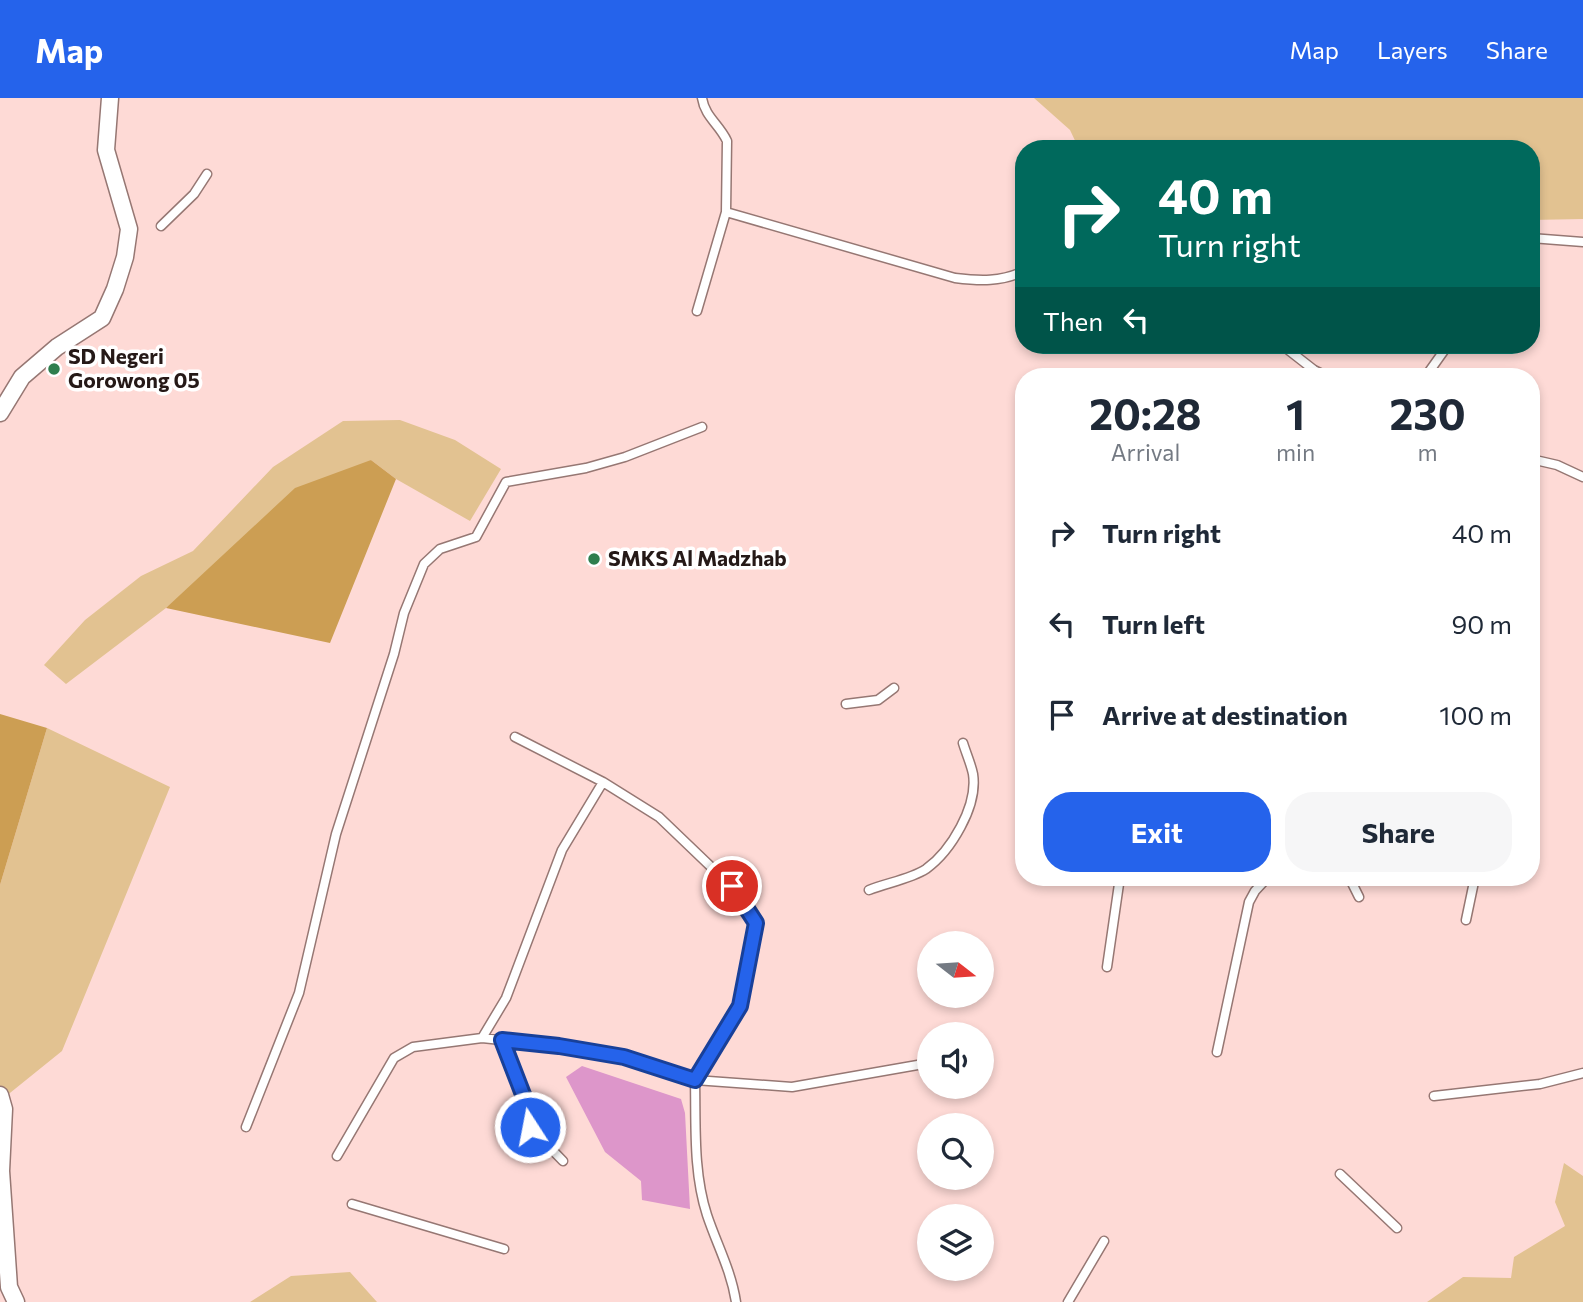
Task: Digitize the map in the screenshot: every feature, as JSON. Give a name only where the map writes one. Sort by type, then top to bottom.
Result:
[{"type":"street","points":[[0,413],[22,377],[57,347],[102,318],[115,289],[125,257],[129,229],[106,150],[110,98]]},
{"type":"street","points":[[0,1095],[4,1109],[1,1171],[9,1287],[16,1302]]},
{"type":"lane","points":[[697,311],[726,212],[727,141],[723,132],[705,113],[702,98]]},
{"type":"lane","points":[[161,226],[194,194],[207,174]]},
{"type":"lane","points":[[726,212],[955,278],[986,281],[1015,275]]},
{"type":"lane","points":[[1540,240],[1583,242]]},
{"type":"lane","points":[[1294,354],[1311,368]]},
{"type":"lane","points":[[246,1127],[299,993],[336,834],[394,654],[404,614],[424,564],[440,549],[476,537],[506,482],[586,468],[625,457],[702,427]]},
{"type":"lane","points":[[1540,461],[1557,465],[1583,477]]},
{"type":"lane","points":[[846,704],[878,700],[894,688]]},
{"type":"lane","points":[[515,737],[603,782],[659,817],[732,886],[756,923],[740,1006],[695,1080],[699,1182],[707,1215],[727,1264],[736,1302]]},
{"type":"lane","points":[[869,890],[925,870],[946,848],[963,821],[971,800],[973,776],[963,743]]},
{"type":"lane","points":[[482,1038],[506,998],[562,850],[603,782]]},
{"type":"lane","points":[[1107,967],[1119,886]]},
{"type":"lane","points":[[1217,1052],[1249,902],[1261,886]]},
{"type":"lane","points":[[1354,886],[1359,897]]},
{"type":"lane","points":[[1466,920],[1473,886]]},
{"type":"lane","points":[[337,1156],[394,1058],[413,1047],[482,1038],[559,1046],[624,1057],[695,1080],[792,1087],[917,1065]]},
{"type":"lane","points":[[502,1040],[529,1110],[530,1127],[563,1161]]},
{"type":"lane","points":[[1434,1096],[1540,1084],[1583,1073]]},
{"type":"lane","points":[[1340,1174],[1397,1228]]},
{"type":"lane","points":[[352,1204],[504,1249]]},
{"type":"lane","points":[[1068,1302],[1104,1241]]},
{"type":"shaded area","points":[[1034,98],[1583,98],[1583,219],[1540,220],[1540,140],[1075,140],[1070,130]]},
{"type":"shaded area","points":[[400,420],[455,440],[501,469],[470,521],[396,479],[371,460],[66,684],[44,665],[85,620],[141,576],[193,551],[273,467],[343,421]]},
{"type":"shaded area","points":[[371,460],[396,479],[330,643],[166,608],[295,488]]},
{"type":"shaded area","points":[[0,714],[47,728],[0,885]]},
{"type":"shaded area","points":[[47,728],[170,787],[62,1051],[0,1101],[0,885]]},
{"type":"shaded area","points":[[582,1066],[681,1099],[685,1113],[690,1209],[642,1200],[641,1181],[605,1152],[566,1077]]},
{"type":"shaded area","points":[[1564,1163],[1583,1176],[1583,1302],[1427,1302],[1463,1277],[1511,1278],[1514,1257],[1565,1226],[1555,1202]]},
{"type":"shaded area","points":[[350,1272],[377,1302],[250,1302],[291,1276]]},
{"type":"place","name":"SD Negeri Gorowong 05","points":[[54,369]]},
{"type":"place","name":"SMKS Al Madzhab","points":[[594,559]]},
{"type":"route","points":[[530,1127],[529,1110],[502,1040],[624,1057],[695,1080],[740,1006],[751,956],[756,923],[732,886]]}]
